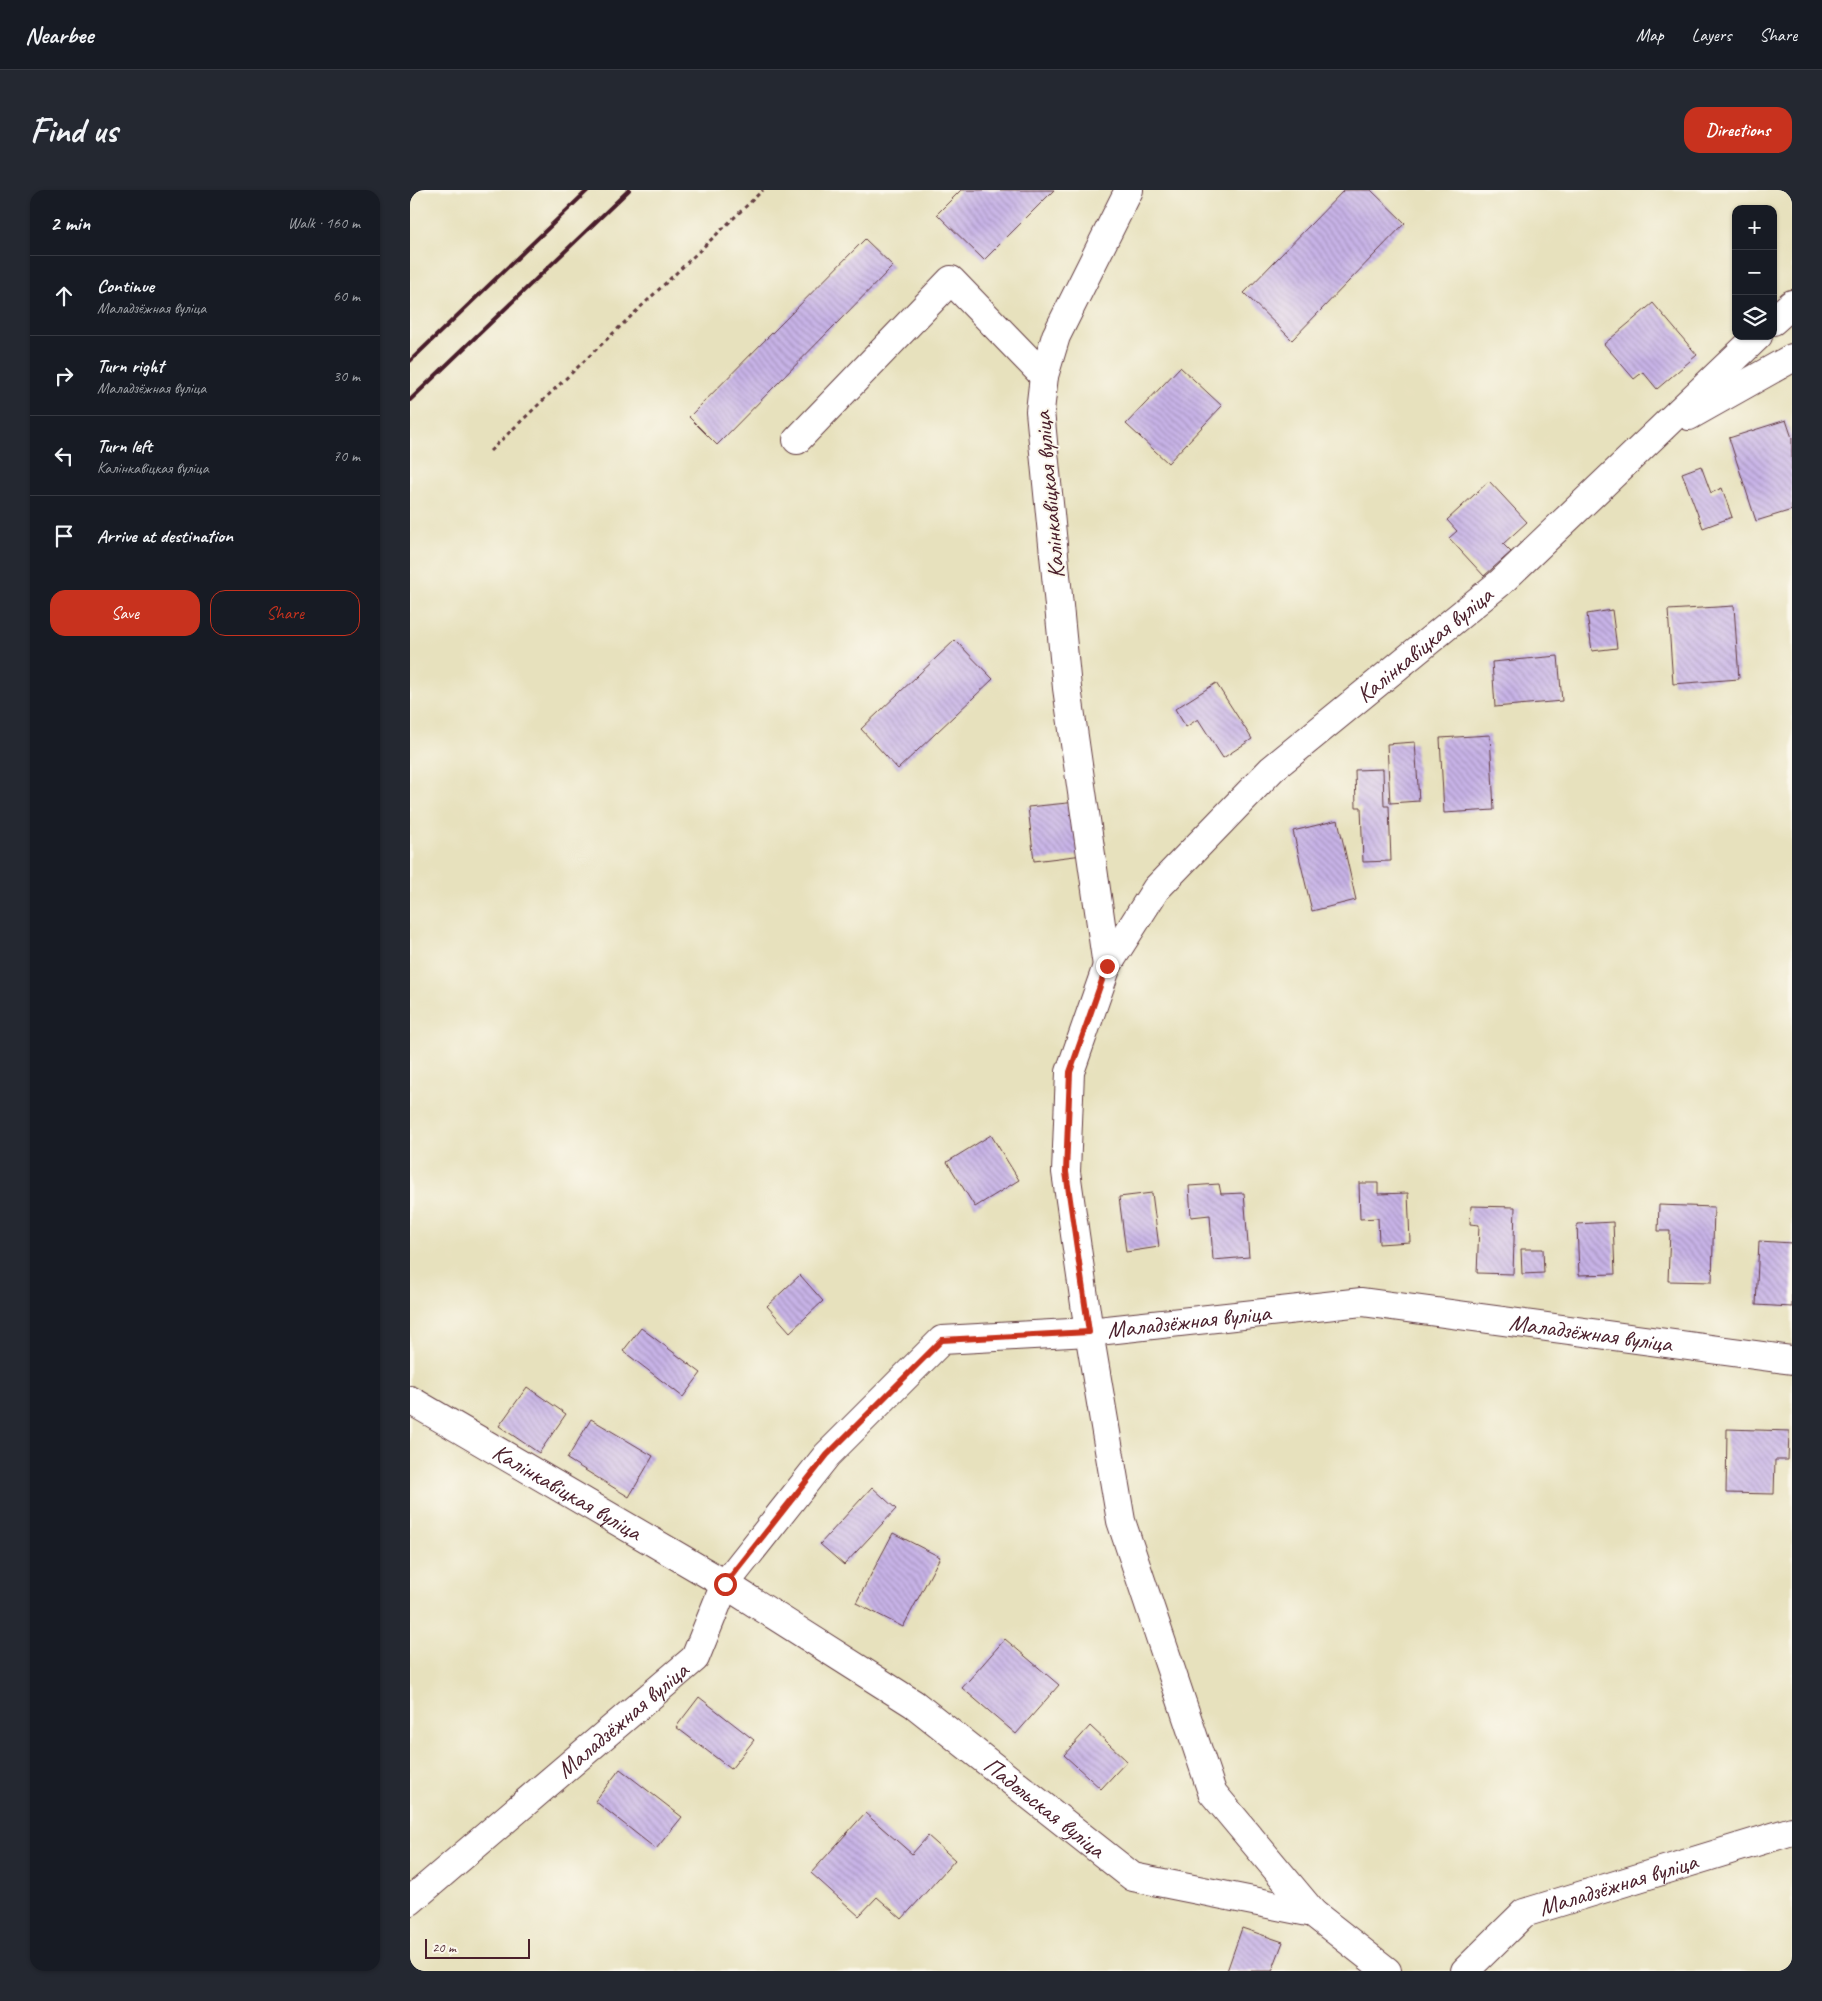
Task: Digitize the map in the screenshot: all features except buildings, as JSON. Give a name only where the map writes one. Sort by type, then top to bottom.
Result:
[{"type":"street","name":"Калінкавіцкая вуліца","points":[[1107,966],[1067,688],[1040,410],[1044,376],[1056,336],[1129,190]]},
{"type":"street","points":[[796,440],[951,280],[1044,376]]},
{"type":"street","points":[[1777,318],[1792,304]]},
{"type":"street","name":"Калінкавіцкая вуліца","points":[[1313,1913],[1212,1792],[1121,1522],[1089,1332],[1066,1172],[1070,1072],[1107,966],[1156,890],[1272,769],[1501,582],[1754,340]]},
{"type":"street","points":[[1652,437],[1792,358]]},
{"type":"street","name":"Маладзёжная вуліца","points":[[410,1901],[695,1658],[725,1584],[827,1455],[942,1340],[1089,1332],[1362,1302],[1792,1360]]},
{"type":"street","name":"Калінкавіцкая вуліца","points":[[410,1400],[725,1584]]},
{"type":"street","name":"Падольская вуліца","points":[[725,1584],[914,1704],[1133,1877],[1313,1913],[1387,1971]]},
{"type":"street","name":"Маладзёжная вуліца","points":[[1465,1971],[1524,1912],[1792,1832]]},
{"type":"path","points":[[490,451],[763,190]]},
{"type":"railway","points":[[410,361],[588,190]]},
{"type":"railway","points":[[410,400],[629,190]]},
{"type":"route","points":[[725,1584],[827,1455],[942,1340],[1089,1332],[1066,1172],[1070,1072],[1107,966]]}]
